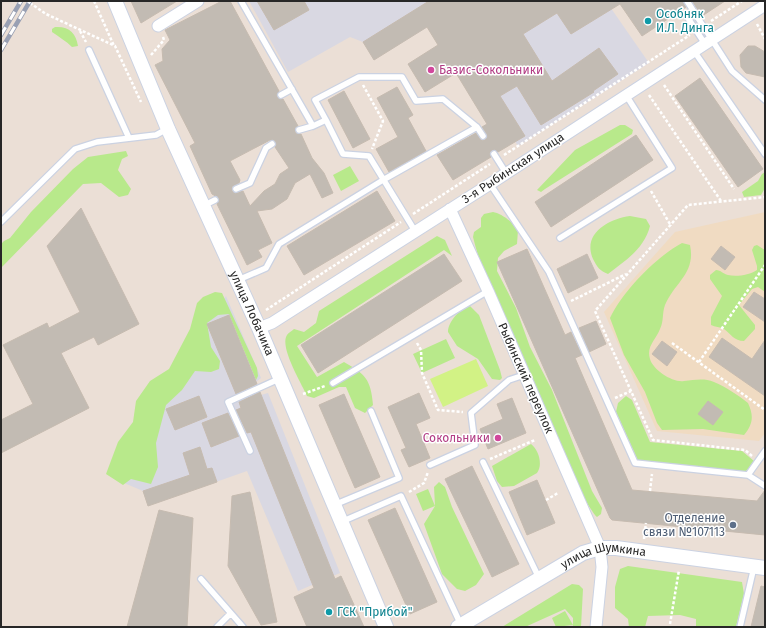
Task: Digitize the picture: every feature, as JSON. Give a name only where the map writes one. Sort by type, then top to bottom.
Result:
[{"type":"street","name":"улица Лобачика","points":[[115,1],[168,129],[281,378],[386,627]]},
{"type":"street","points":[[160,31],[198,1]]},
{"type":"street","name":"3-я Рыбинская улица","points":[[259,328],[272,322],[490,184],[765,5]]},
{"type":"street","name":"Рыбинский переулок","points":[[450,209],[488,291],[600,548],[602,567],[596,627]]},
{"type":"street","name":"улица Шумкина","points":[[460,626],[583,553],[600,548],[622,549],[759,567]]},
{"type":"lane","points":[[241,1],[313,126]]},
{"type":"lane","points":[[687,1],[708,42]]},
{"type":"lane","points":[[686,15],[732,71],[765,100]]},
{"type":"lane","points":[[89,50],[129,138]]},
{"type":"lane","points":[[694,51],[765,154]]},
{"type":"lane","points":[[414,231],[369,156],[343,154],[314,100],[359,77],[402,77],[416,101],[443,99],[477,127],[483,136]]},
{"type":"lane","points":[[281,95],[292,89]]},
{"type":"lane","points":[[560,238],[672,168],[626,95]]},
{"type":"lane","points":[[299,130],[326,120]]},
{"type":"lane","points":[[238,281],[266,268],[279,244],[383,180],[477,127]]},
{"type":"lane","points":[[1,222],[75,149],[97,142],[156,135],[168,129]]},
{"type":"lane","points":[[236,190],[250,183],[266,148],[272,144]]},
{"type":"lane","points":[[494,154],[506,173]]},
{"type":"lane","points":[[490,184],[549,272],[635,463],[748,475],[765,486]]},
{"type":"lane","points":[[202,206],[215,200]]},
{"type":"lane","points":[[333,383],[488,291]]},
{"type":"lane","points":[[430,466],[475,445],[471,413],[509,380],[524,374]]},
{"type":"lane","points":[[250,451],[228,402],[281,378]]},
{"type":"lane","points":[[334,506],[399,478],[371,412]]},
{"type":"lane","points":[[748,475],[765,451]]},
{"type":"lane","points":[[483,462],[539,579]]},
{"type":"lane","points":[[341,522],[401,496],[460,626]]},
{"type":"lane","points":[[740,627],[759,567]]},
{"type":"lane","points":[[201,579],[230,614],[243,627]]},
{"type":"lane","points":[[217,627],[230,614]]},
{"type":"path","points":[[94,1],[115,46]]},
{"type":"path","points":[[757,24],[765,39]]},
{"type":"path","points":[[80,30],[89,50]]},
{"type":"path","points":[[152,62],[150,56],[164,40],[160,31]]},
{"type":"path","points":[[359,77],[383,121],[369,156]]},
{"type":"path","points":[[664,85],[734,189]]},
{"type":"path","points":[[649,95],[721,201]]},
{"type":"path","points":[[654,197],[671,226]]},
{"type":"path","points":[[758,460],[745,450],[653,440],[595,311],[688,205],[765,197]]},
{"type":"path","points":[[699,362],[765,266]]},
{"type":"path","points":[[564,304],[628,273]]},
{"type":"path","points":[[672,343],[765,410]]},
{"type":"path","points":[[422,350],[422,373],[438,410],[471,413]]},
{"type":"path","points":[[303,394],[333,383]]},
{"type":"path","points":[[607,401],[631,391]]},
{"type":"path","points":[[483,462],[535,440]]},
{"type":"path","points":[[650,491],[654,465]]},
{"type":"path","points":[[401,496],[424,483],[430,466]]},
{"type":"path","points":[[546,500],[558,493]]},
{"type":"path","points":[[670,624],[679,569]]},
{"type":"shaded area","points":[[249,1],[606,1],[649,63],[518,146],[439,20],[374,60],[363,42],[350,37],[288,72]]},
{"type":"shaded area","points":[[765,212],[765,433],[759,441],[657,431],[604,312],[675,232]]},
{"type":"shaded area","points":[[226,296],[261,378],[256,382],[258,388],[261,395],[268,393],[340,573],[298,591],[247,471],[148,506],[143,491],[117,480],[195,338]]},
{"type":"green space","points":[[55,27],[68,29],[71,31],[76,37],[78,46],[72,47],[52,32],[52,29]]},
{"type":"green space","points":[[620,125],[625,125],[633,130],[632,134],[541,192],[537,190],[575,150]]},
{"type":"green space","points":[[126,151],[128,156],[122,159],[118,170],[131,189],[128,195],[119,197],[101,183],[83,184],[1,268],[1,244],[10,238],[31,212],[73,169],[88,157]]},
{"type":"green space","points":[[350,166],[359,181],[341,191],[333,175]]},
{"type":"green space","points":[[765,172],[765,188],[761,195],[744,197],[742,192],[758,181]]},
{"type":"green space","points":[[493,212],[500,214],[514,224],[518,230],[517,244],[504,251],[498,258],[497,271],[516,308],[530,347],[552,390],[592,491],[602,508],[601,514],[597,517],[578,487],[556,440],[547,420],[538,391],[493,296],[479,257],[473,237],[474,232],[481,227],[481,218],[484,214]]},
{"type":"green space","points":[[630,216],[646,219],[650,226],[647,234],[639,248],[634,253],[608,274],[605,273],[597,266],[593,259],[591,242],[594,235],[599,229],[613,220]]},
{"type":"green space","points":[[437,236],[445,240],[452,256],[444,250],[297,346],[317,377],[344,362],[357,370],[366,378],[371,389],[373,405],[365,413],[355,408],[346,387],[339,387],[314,398],[307,396],[288,356],[285,341],[288,334],[294,329],[304,332],[316,323],[319,311]]},
{"type":"green space","points":[[682,243],[690,245],[690,263],[684,277],[665,305],[661,326],[649,350],[650,359],[659,371],[669,378],[680,381],[707,380],[736,394],[748,403],[752,420],[744,435],[703,429],[662,430],[657,423],[645,392],[624,355],[610,318],[623,297],[641,276],[662,257]]},
{"type":"green space","points":[[757,245],[765,250],[765,292],[758,287],[752,289],[739,305],[755,325],[755,329],[744,341],[741,341],[735,339],[724,329],[711,325],[711,317],[722,296],[710,279],[710,275],[716,270],[731,276],[754,272],[757,270],[757,266],[752,250],[754,246]]},
{"type":"green space","points":[[215,292],[222,293],[257,368],[258,376],[256,380],[229,314],[218,315],[207,323],[211,347],[220,361],[219,369],[211,372],[195,371],[182,390],[166,405],[156,443],[158,467],[151,484],[131,479],[123,485],[106,474],[118,442],[133,422],[136,401],[150,381],[169,369],[190,329],[197,303],[203,297]]},
{"type":"green space","points":[[470,306],[479,315],[500,370],[502,378],[500,380],[492,379],[478,359],[457,346],[448,332],[450,324],[455,316],[466,307]]},
{"type":"green space","points":[[446,339],[455,358],[422,373],[413,354]]},
{"type":"green space","points":[[476,359],[488,386],[443,407],[430,379]]},
{"type":"green space","points":[[626,396],[632,400],[650,442],[742,451],[754,461],[746,472],[638,461],[616,412],[618,403]]},
{"type":"green space","points":[[531,444],[538,454],[540,462],[537,473],[514,486],[502,487],[497,481],[492,466]]},
{"type":"green space","points":[[439,482],[445,487],[452,507],[484,574],[476,585],[465,591],[457,589],[442,574],[424,524],[435,506],[434,487]]},
{"type":"green space","points":[[428,489],[435,506],[423,511],[416,494]]},
{"type":"green space","points":[[628,566],[742,582],[744,594],[736,627],[696,627],[696,619],[680,615],[648,616],[645,627],[629,627],[628,619],[615,608],[615,587],[620,569]]},
{"type":"green space","points":[[572,584],[579,585],[583,589],[581,627],[573,627],[573,618],[565,609],[525,627],[502,627]]},
{"type":"green space","points":[[565,611],[573,625],[556,627],[552,618]]},
{"type":"building","points":[[131,1],[177,1],[141,23]]},
{"type":"building","points":[[222,1],[230,1],[279,91],[277,97],[283,99],[298,126],[295,132],[301,134],[312,158],[324,173],[333,193],[322,198],[310,174],[295,183],[287,199],[272,209],[257,211],[272,243],[258,250],[262,257],[247,265],[217,204],[219,198],[212,194],[190,146],[195,143],[155,65],[163,61],[162,49],[170,40],[165,30]],"holes":[[[270,140],[275,141],[275,147],[289,168],[280,174],[275,184],[264,191],[250,206],[243,191],[236,193],[232,191],[232,187],[239,183],[240,180],[230,161]]]},
{"type":"building","points":[[257,1],[304,1],[309,10],[274,30]]},
{"type":"building","points":[[429,1],[683,1],[686,7],[642,36],[620,4],[571,34],[557,13],[523,34],[552,81],[599,48],[618,74],[593,91],[594,92],[541,125],[517,86],[500,96],[525,136],[498,152],[492,150],[490,152],[491,157],[453,180],[437,155],[476,133],[481,140],[485,140],[487,135],[482,127],[487,124],[456,73],[425,92],[408,64],[438,45],[427,27],[374,60],[363,42]]},
{"type":"building","points":[[692,1],[725,1],[702,16]]},
{"type":"building","points":[[748,46],[755,46],[765,52],[765,77],[746,73],[741,67],[740,55]]},
{"type":"building","points":[[700,78],[763,169],[738,187],[675,96]]},
{"type":"building","points":[[397,87],[413,115],[408,118],[426,151],[389,172],[376,149],[398,137],[377,98]]},
{"type":"building","points":[[344,91],[370,139],[353,148],[328,100]]},
{"type":"building","points":[[636,135],[653,160],[551,227],[535,202]]},
{"type":"building","points":[[377,191],[395,221],[304,275],[287,246]]},
{"type":"building","points":[[81,208],[139,324],[98,345],[94,337],[61,353],[89,408],[1,453],[1,420],[33,404],[3,345],[47,323],[49,328],[80,312],[47,246]]},
{"type":"building","points":[[721,246],[735,257],[725,270],[711,259]]},
{"type":"building","points":[[527,249],[565,335],[571,332],[582,355],[575,358],[632,490],[757,501],[765,490],[765,535],[612,520],[610,518],[497,262]]},
{"type":"building","points":[[444,254],[462,281],[318,373],[301,345]]},
{"type":"building","points":[[587,254],[598,278],[568,293],[557,269]]},
{"type":"building","points":[[754,292],[765,299],[765,322],[743,307]]},
{"type":"building","points":[[229,315],[257,384],[236,394],[207,324]]},
{"type":"building","points":[[596,321],[606,344],[589,352],[579,328]]},
{"type":"building","points":[[722,338],[752,359],[765,340],[765,396],[709,357]]},
{"type":"building","points":[[662,341],[677,352],[667,366],[652,354]]},
{"type":"building","points":[[260,392],[335,579],[341,576],[364,627],[307,627],[294,597],[314,588],[251,432],[247,433],[236,410],[241,408],[239,402]]},
{"type":"building","points":[[419,393],[430,418],[416,424],[430,458],[409,467],[401,450],[406,448],[388,407]]},
{"type":"building","points":[[344,394],[380,477],[355,488],[319,405]]},
{"type":"building","points":[[199,396],[207,417],[175,430],[166,409]]},
{"type":"building","points":[[512,398],[526,433],[488,449],[480,429],[503,419],[497,404]]},
{"type":"building","points":[[708,401],[723,412],[713,425],[698,414]]},
{"type":"building","points":[[228,413],[239,436],[211,447],[202,423]]},
{"type":"building","points":[[200,447],[207,469],[212,468],[217,482],[148,506],[143,491],[190,475],[183,453]]},
{"type":"building","points":[[472,466],[519,564],[492,577],[445,479]]},
{"type":"building","points":[[537,480],[555,523],[527,535],[509,492]]},
{"type":"building","points":[[250,492],[277,622],[261,625],[228,566],[232,496]]},
{"type":"building","points":[[395,508],[437,602],[410,614],[368,520]]},
{"type":"building","points":[[159,510],[193,518],[187,627],[127,627]]},
{"type":"building","points":[[761,586],[765,587],[765,627],[751,627]]},
{"type":"railway","points":[[1,35],[21,1]]},
{"type":"railway","points":[[1,50],[30,1]]},
{"type":"place","name":"Особняк И.Л. Динга","points":[[648,21]]},
{"type":"place","name":"Базис-Сокольники","points":[[431,70]]},
{"type":"place","name":"Сокольники","points":[[498,438]]},
{"type":"place","name":"Отделение связи №107113","points":[[733,525]]},
{"type":"place","name":"ГСК \"Прибой\"","points":[[329,612]]}]
